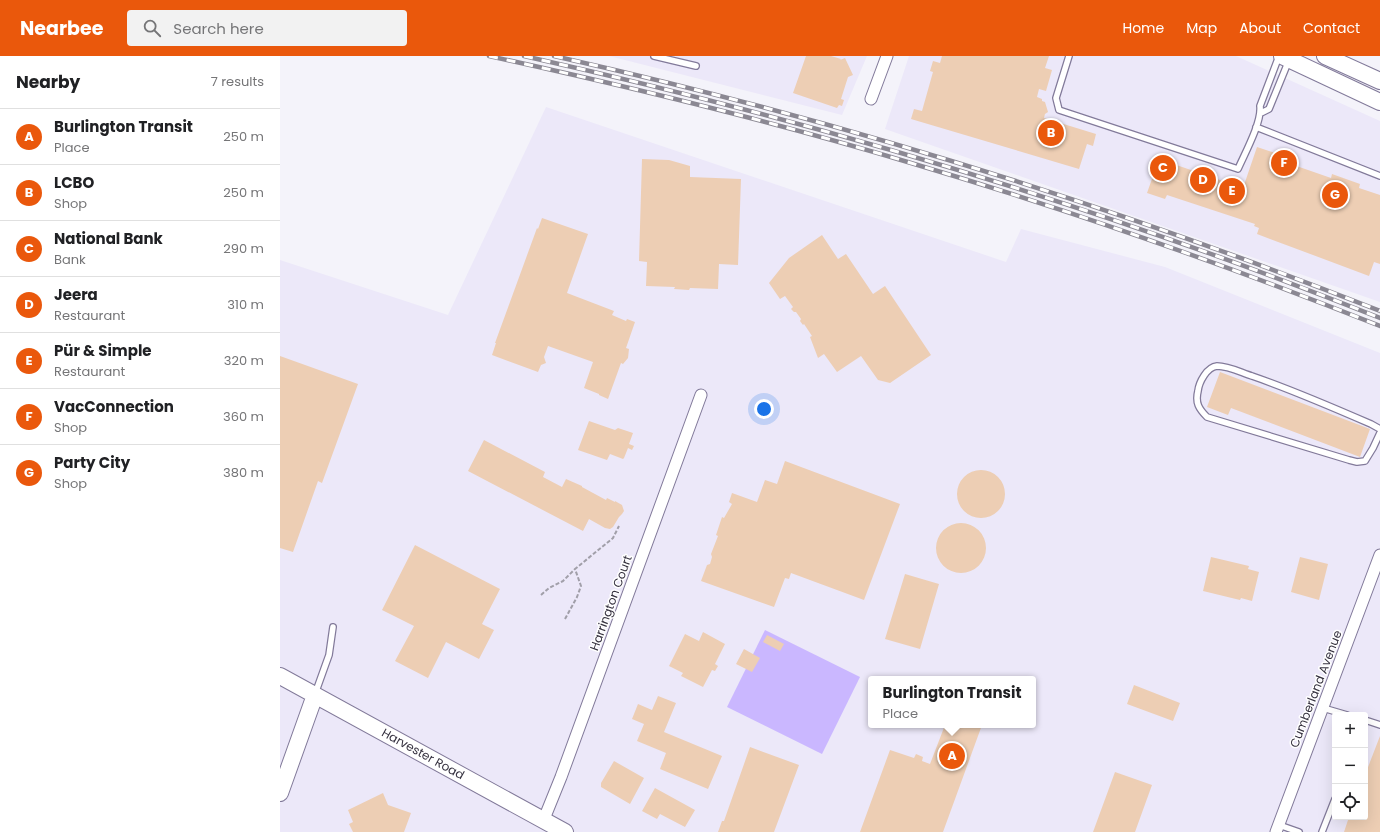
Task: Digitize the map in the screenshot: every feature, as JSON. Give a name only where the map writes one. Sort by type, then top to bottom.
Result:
[{"type":"main road","points":[[1325,56],[1380,81]]},
{"type":"main road","points":[[1291,59],[1380,102]]},
{"type":"main road","name":"Harvester Road","points":[[280,676],[544,819],[565,832]]},
{"type":"main road","points":[[280,793],[315,695]]},
{"type":"street","points":[[871,100],[887,56]]},
{"type":"street","name":"Harrington Court","points":[[544,819],[701,395]]},
{"type":"street","name":"Cumberland Avenue","points":[[1277,828],[1380,556]]},
{"type":"lane","points":[[654,56],[696,66]]},
{"type":"lane","points":[[1069,56],[1056,98],[1060,110],[1238,169],[1261,113],[1260,106],[1291,59]]},
{"type":"lane","points":[[1261,113],[1269,109],[1291,59]]},
{"type":"lane","points":[[1256,127],[1380,176]]},
{"type":"lane","points":[[1380,430],[1371,424],[1310,397],[1222,367],[1216,366],[1208,371],[1198,386],[1196,397],[1198,407],[1208,418],[1349,460],[1357,462],[1365,461],[1380,433]]},
{"type":"lane","points":[[315,695],[329,655],[333,627]]},
{"type":"lane","points":[[1323,708],[1337,712]]},
{"type":"lane","points":[[1368,721],[1380,725]]},
{"type":"lane","points":[[1322,832],[1332,807]]},
{"type":"lane","points":[[1277,828],[1299,832]]},
{"type":"path","points":[[541,595],[549,588],[563,582],[575,569],[613,538],[619,526]]},
{"type":"path","points":[[565,619],[581,586],[575,569]]},
{"type":"shaded area","points":[[609,56],[867,56],[842,115]]},
{"type":"shaded area","points":[[909,56],[1236,56],[1380,121],[1380,302],[885,129]]},
{"type":"shaded area","points":[[546,107],[1006,262],[1021,229],[1165,267],[1380,353],[1380,832],[280,832],[280,260],[448,315]]},
{"type":"shaded area","points":[[765,630],[860,677],[822,754],[727,707]]},
{"type":"building","points":[[806,56],[831,56],[841,59],[840,60],[845,58],[853,75],[848,77],[841,99],[844,100],[842,106],[839,105],[837,108],[793,93]]},
{"type":"building","points":[[942,56],[1049,56],[1045,68],[1052,70],[1046,91],[1039,89],[1037,97],[1045,102],[1048,112],[1045,114],[1044,118],[1096,134],[1093,146],[1087,144],[1079,169],[911,119],[914,109],[922,111],[933,72],[930,71],[933,61],[940,63]]},
{"type":"building","points":[[1257,147],[1287,157],[1285,162],[1331,178],[1332,174],[1360,184],[1359,188],[1380,195],[1380,264],[1374,262],[1369,276],[1257,234],[1259,228],[1254,226],[1255,224],[1167,195],[1165,199],[1147,193],[1159,159],[1243,188]]},
{"type":"building","points":[[642,159],[669,160],[690,166],[690,177],[741,179],[738,265],[719,264],[718,289],[690,288],[689,290],[674,289],[675,287],[646,286],[647,262],[639,261]]},
{"type":"building","points":[[542,218],[588,234],[567,293],[614,311],[612,315],[626,321],[627,319],[635,322],[626,348],[629,349],[628,358],[623,364],[621,363],[608,399],[584,388],[593,362],[548,346],[544,357],[546,363],[541,365],[538,372],[492,355],[495,343]]},
{"type":"building","points":[[822,235],[838,259],[846,254],[873,294],[885,286],[931,355],[890,383],[878,380],[861,356],[837,372],[824,354],[818,358],[810,337],[812,336],[804,324],[803,325],[800,321],[801,319],[796,312],[791,309],[793,307],[785,296],[780,299],[769,283],[789,258]]},
{"type":"building","points":[[280,356],[358,384],[322,483],[318,481],[293,552],[280,548]]},
{"type":"building","points":[[1220,372],[1370,429],[1360,457],[1231,408],[1228,415],[1207,407]]},
{"type":"building","points":[[589,421],[615,430],[618,428],[633,433],[629,444],[634,446],[632,450],[628,448],[623,459],[610,454],[607,460],[578,450]]},
{"type":"building","points":[[484,440],[545,472],[543,477],[562,487],[566,479],[582,486],[606,500],[607,498],[615,501],[622,505],[624,511],[610,529],[605,528],[589,519],[583,531],[468,471]]},
{"type":"building","points":[[785,461],[900,504],[864,600],[791,573],[789,579],[785,578],[774,607],[701,581],[707,565],[710,564],[712,557],[711,554],[718,536],[716,535],[722,517],[724,518],[732,504],[729,502],[732,493],[757,502],[765,480],[777,484]]},
{"type":"building","points":[[976,470],[986,470],[998,477],[1005,489],[1005,499],[998,511],[986,518],[976,518],[968,514],[961,507],[957,499],[957,489],[961,481],[968,474]]},
{"type":"building","points":[[961,523],[975,527],[982,534],[986,548],[982,562],[975,569],[961,573],[947,569],[940,562],[936,548],[940,534],[947,527]]},
{"type":"building","points":[[415,545],[500,589],[482,624],[494,630],[479,659],[446,642],[428,678],[395,661],[414,626],[382,610]]},
{"type":"building","points":[[1211,557],[1249,566],[1248,569],[1259,572],[1252,601],[1241,598],[1240,600],[1203,591]]},
{"type":"building","points":[[1300,557],[1328,564],[1319,600],[1291,592]]},
{"type":"building","points":[[905,574],[939,584],[920,649],[885,639]]},
{"type":"building","points":[[703,632],[725,644],[715,664],[718,666],[715,671],[712,670],[703,687],[681,676],[683,673],[669,666],[685,634],[699,641]]},
{"type":"building","points":[[767,635],[784,644],[780,651],[763,642]]},
{"type":"building","points":[[744,649],[760,658],[752,672],[736,664]]},
{"type":"building","points":[[1134,685],[1180,703],[1173,721],[1127,704]]},
{"type":"building","points":[[658,696],[676,703],[664,732],[722,756],[708,789],[660,769],[666,753],[637,741],[644,724],[632,719],[638,704],[652,710]]},
{"type":"building","points":[[944,728],[981,728],[943,832],[860,832],[890,750],[914,758],[916,754],[923,757],[922,761],[930,764]]},
{"type":"building","points":[[1380,736],[1380,832],[1344,832],[1348,820],[1368,820],[1368,767]]},
{"type":"building","points":[[750,747],[799,765],[774,832],[718,832],[722,821],[724,821]]},
{"type":"building","points":[[614,761],[644,778],[630,804],[601,787],[601,783]]},
{"type":"building","points":[[1115,772],[1152,785],[1135,832],[1093,832]]},
{"type":"building","points":[[655,788],[695,810],[685,827],[660,814],[657,819],[642,811]]},
{"type":"building","points":[[383,793],[388,805],[411,813],[404,832],[353,832],[349,824],[353,822],[348,810]]},
{"type":"railway","points":[[489,56],[648,92],[754,119],[970,181],[1147,239],[1264,281],[1380,326]]},
{"type":"railway","points":[[524,56],[633,81],[742,109],[850,138],[957,170],[1064,203],[1170,239],[1380,318]]},
{"type":"railway","points":[[554,56],[764,108],[869,136],[972,167],[1178,235],[1380,311]]},
{"type":"place","name":"LCBO","points":[[1051,133]]},
{"type":"place","name":"VacConnection","points":[[1284,163]]},
{"type":"place","name":"National Bank","points":[[1163,168]]},
{"type":"place","name":"Jeera","points":[[1203,180]]},
{"type":"place","name":"Pür & Simple","points":[[1232,191]]},
{"type":"place","name":"Party City","points":[[1335,195]]},
{"type":"place","name":"Burlington Transit","points":[[952,756]]}]
